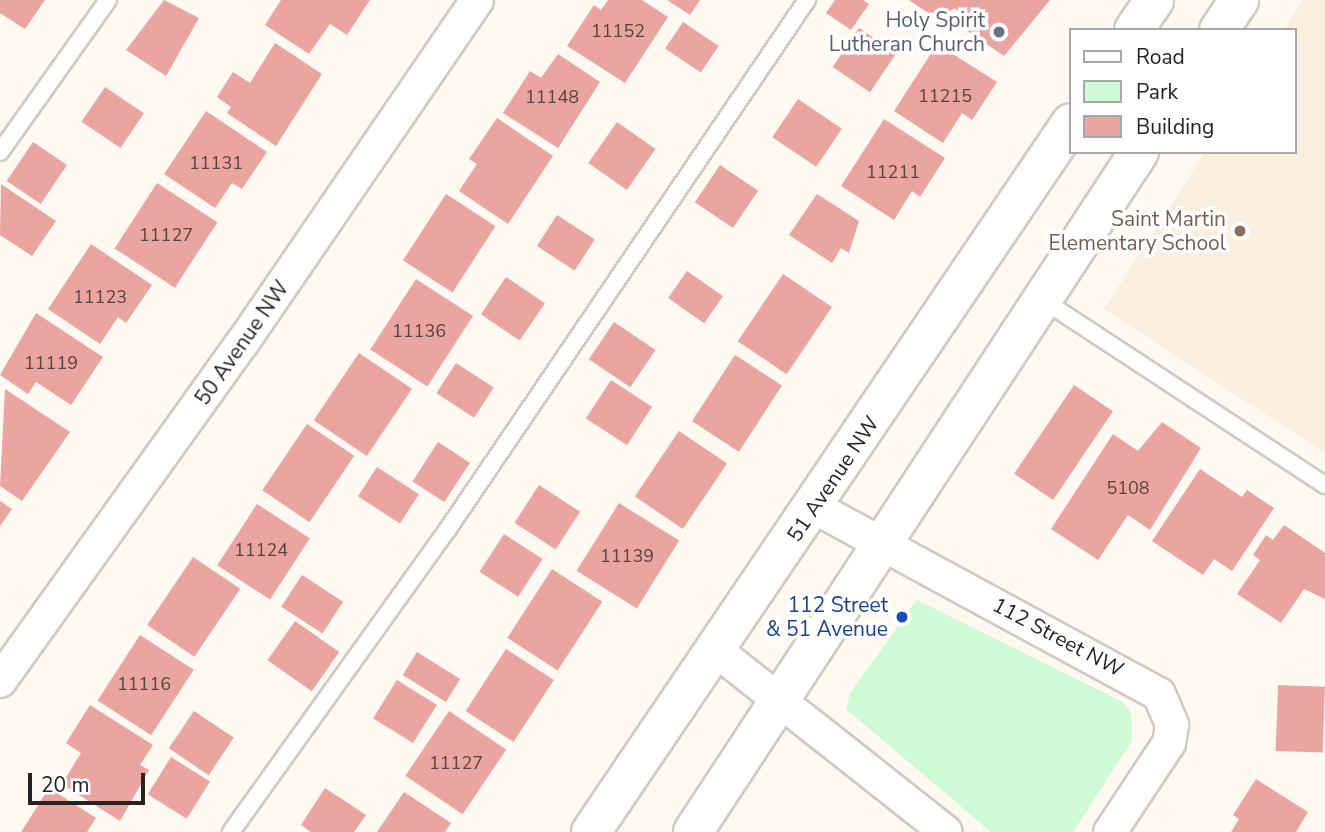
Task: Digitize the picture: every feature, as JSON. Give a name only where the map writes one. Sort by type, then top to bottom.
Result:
[{"type":"main road","points":[[1135,28],[1153,0]]},
{"type":"main road","points":[[1220,28],[1239,0]]},
{"type":"main road","name":"51 Avenue NW","points":[[591,832],[718,652],[1070,124]]},
{"type":"main road","points":[[693,832],[880,541],[1138,154]]},
{"type":"street","name":"50 Avenue NW","points":[[0,681],[243,342],[477,0]]},
{"type":"street","name":"112 Street NW","points":[[814,507],[1159,694],[1172,725],[1169,743],[1110,832]]},
{"type":"street","points":[[718,652],[946,832]]},
{"type":"lane","points":[[0,152],[108,0]]},
{"type":"lane","points":[[231,832],[448,529],[807,0]]},
{"type":"lane","points":[[1043,300],[1325,485]]},
{"type":"shaded area","name":"Saint Martin Elementary School","points":[[1303,0],[1325,0],[1325,453],[1104,309],[1204,154],[1297,154],[1297,28],[1285,28]]},
{"type":"green space","points":[[917,600],[1123,702],[1131,712],[1132,741],[1073,832],[991,832],[846,709],[850,693]]},
{"type":"building","points":[[0,0],[45,0],[25,29],[0,13]]},
{"type":"building","points":[[164,0],[199,18],[166,76],[126,50]]},
{"type":"building","points":[[281,0],[370,0],[347,35],[330,24],[309,54],[265,25]]},
{"type":"building","points":[[608,0],[642,0],[668,17],[625,83],[567,46],[594,5],[601,10]]},
{"type":"building","points":[[667,0],[700,0],[690,15]]},
{"type":"building","points":[[835,0],[863,0],[869,4],[851,30],[826,13]]},
{"type":"building","name":"Holy Spirit Lutheran Church","points":[[909,0],[1050,0],[1004,56],[962,27],[968,18],[954,8],[940,21]]},
{"type":"building","points":[[683,22],[719,46],[701,73],[665,49]]},
{"type":"building","points":[[859,28],[896,53],[870,92],[833,67]]},
{"type":"building","points":[[275,43],[322,74],[276,146],[227,113],[231,107],[217,97],[233,72],[250,83]]},
{"type":"building","points":[[937,44],[997,82],[972,120],[962,113],[943,143],[894,111]]},
{"type":"building","points":[[558,54],[600,82],[558,148],[503,113],[530,71],[541,78]]},
{"type":"building","points":[[105,87],[144,113],[120,148],[82,122]]},
{"type":"building","points":[[798,99],[842,129],[816,167],[772,137]]},
{"type":"building","points":[[206,111],[267,152],[242,189],[232,183],[215,208],[164,174]]},
{"type":"building","points":[[497,118],[553,156],[508,224],[459,191],[477,164],[469,159]]},
{"type":"building","points":[[884,119],[945,158],[920,197],[912,191],[894,220],[841,186]]},
{"type":"building","points":[[617,122],[656,149],[627,190],[588,163]]},
{"type":"building","points":[[33,142],[67,165],[41,204],[7,181]]},
{"type":"building","points":[[720,165],[758,191],[733,228],[695,202]]},
{"type":"building","points":[[157,183],[217,222],[175,288],[115,248]]},
{"type":"building","points":[[1,184],[56,221],[32,256],[0,235]]},
{"type":"building","points":[[446,194],[495,226],[452,292],[403,260]]},
{"type":"building","points":[[817,194],[859,221],[849,253],[841,248],[832,263],[789,235]]},
{"type":"building","points":[[557,215],[595,240],[575,271],[537,246]]},
{"type":"building","points":[[91,244],[152,285],[126,323],[118,317],[100,344],[48,309]]},
{"type":"building","points":[[687,271],[723,296],[704,323],[668,298]]},
{"type":"building","points":[[783,274],[832,307],[787,374],[738,341]]},
{"type":"building","points":[[506,277],[545,303],[520,341],[481,314]]},
{"type":"building","points":[[416,279],[473,316],[427,386],[370,349]]},
{"type":"building","points":[[36,313],[103,357],[71,405],[36,382],[28,394],[0,375]]},
{"type":"building","points":[[614,322],[655,350],[630,387],[589,359]]},
{"type":"building","points":[[359,353],[412,389],[367,456],[314,420]]},
{"type":"building","points":[[735,355],[782,385],[739,452],[692,421]]},
{"type":"building","points":[[456,363],[494,388],[474,418],[436,393]]},
{"type":"building","points":[[611,380],[652,407],[627,445],[586,419]]},
{"type":"building","points":[[1074,385],[1113,411],[1053,500],[1014,474]]},
{"type":"building","points":[[5,389],[70,432],[22,501],[0,486]]},
{"type":"building","points":[[1162,422],[1201,448],[1150,530],[1128,515],[1098,560],[1051,529],[1113,434],[1138,451]]},
{"type":"building","points":[[307,424],[354,456],[310,522],[262,490]]},
{"type":"building","points":[[679,431],[727,463],[683,529],[635,496]]},
{"type":"building","points":[[438,442],[470,463],[444,502],[412,481]]},
{"type":"building","points":[[377,467],[419,494],[400,524],[358,496]]},
{"type":"building","points":[[1200,469],[1242,497],[1247,490],[1274,508],[1232,571],[1214,559],[1203,575],[1152,541]]},
{"type":"building","points":[[539,485],[580,512],[556,549],[514,523]]},
{"type":"building","points":[[0,501],[12,509],[0,526]]},
{"type":"building","points":[[619,503],[679,541],[637,608],[577,571]]},
{"type":"building","points":[[257,504],[310,538],[270,600],[217,565]]},
{"type":"building","points":[[1284,525],[1325,553],[1325,599],[1304,589],[1281,623],[1237,594],[1260,560],[1253,555],[1266,535],[1273,540]]},
{"type":"building","points":[[504,534],[543,559],[518,597],[479,572]]},
{"type":"building","points":[[193,557],[240,589],[194,657],[147,625]]},
{"type":"building","points":[[552,569],[602,602],[558,670],[507,638]]},
{"type":"building","points":[[302,575],[343,602],[322,634],[281,607]]},
{"type":"building","points":[[295,621],[339,652],[312,691],[267,660]]},
{"type":"building","points":[[140,635],[194,670],[151,735],[98,700]]},
{"type":"building","points":[[506,649],[554,680],[514,742],[466,711]]},
{"type":"building","points":[[417,652],[460,679],[446,702],[403,675]]},
{"type":"building","points":[[397,680],[437,705],[413,743],[373,718]]},
{"type":"building","points":[[1278,685],[1325,687],[1323,753],[1276,751]]},
{"type":"building","points":[[90,705],[153,745],[140,765],[149,770],[120,821],[62,784],[81,753],[66,743]]},
{"type":"building","points":[[194,711],[234,738],[209,775],[169,748]]},
{"type":"building","points":[[449,711],[506,750],[463,814],[405,776]]},
{"type":"building","points":[[171,757],[210,781],[187,819],[148,794]]},
{"type":"building","points":[[1256,779],[1308,812],[1296,832],[1231,832],[1239,819],[1233,815]]},
{"type":"building","points":[[49,788],[96,818],[87,832],[21,832]]},
{"type":"building","points":[[325,788],[366,815],[354,832],[311,832],[301,825]]},
{"type":"building","points":[[404,792],[451,823],[445,832],[377,832]]},
{"type":"place","name":"Holy Spirit Lutheran Church","points":[[999,32]]},
{"type":"place","name":"Saint Martin Elementary School","points":[[1240,231]]},
{"type":"place","name":"112 Street & 51 Avenue","points":[[902,617]]}]
